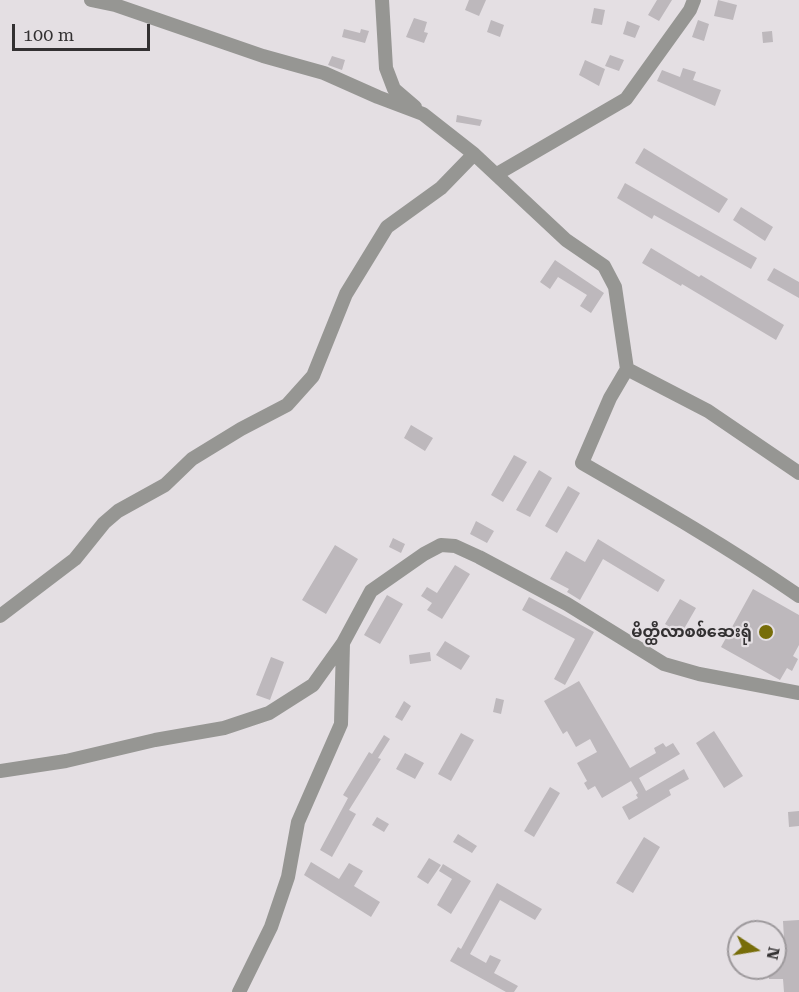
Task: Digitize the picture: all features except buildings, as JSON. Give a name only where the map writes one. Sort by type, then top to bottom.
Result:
[{"type":"street","points":[[90,0],[115,3],[253,53],[324,73],[423,114]]},
{"type":"street","points":[[382,0],[386,68],[394,89],[497,174],[566,240],[604,266],[615,286],[627,369],[610,398],[582,463],[772,577],[799,596]]},
{"type":"street","points":[[497,174],[626,99],[690,10],[694,0]]},
{"type":"street","points":[[0,616],[75,559],[104,523],[118,511],[165,485],[192,459],[287,405],[313,375],[346,294],[387,227],[441,188],[474,154]]},
{"type":"street","points":[[627,369],[708,411],[799,473]]},
{"type":"street","points":[[0,771],[66,761],[155,740],[224,728],[269,712],[313,685],[344,643],[371,591],[424,554],[441,545],[455,546],[567,604],[664,664],[699,674],[799,693]]},
{"type":"street","points":[[239,992],[270,927],[288,877],[298,822],[341,724],[344,643]]},
{"type":"place","name":"မိတ္ထီလာစစ်ဆေးရုံ","points":[[766,632]]}]
